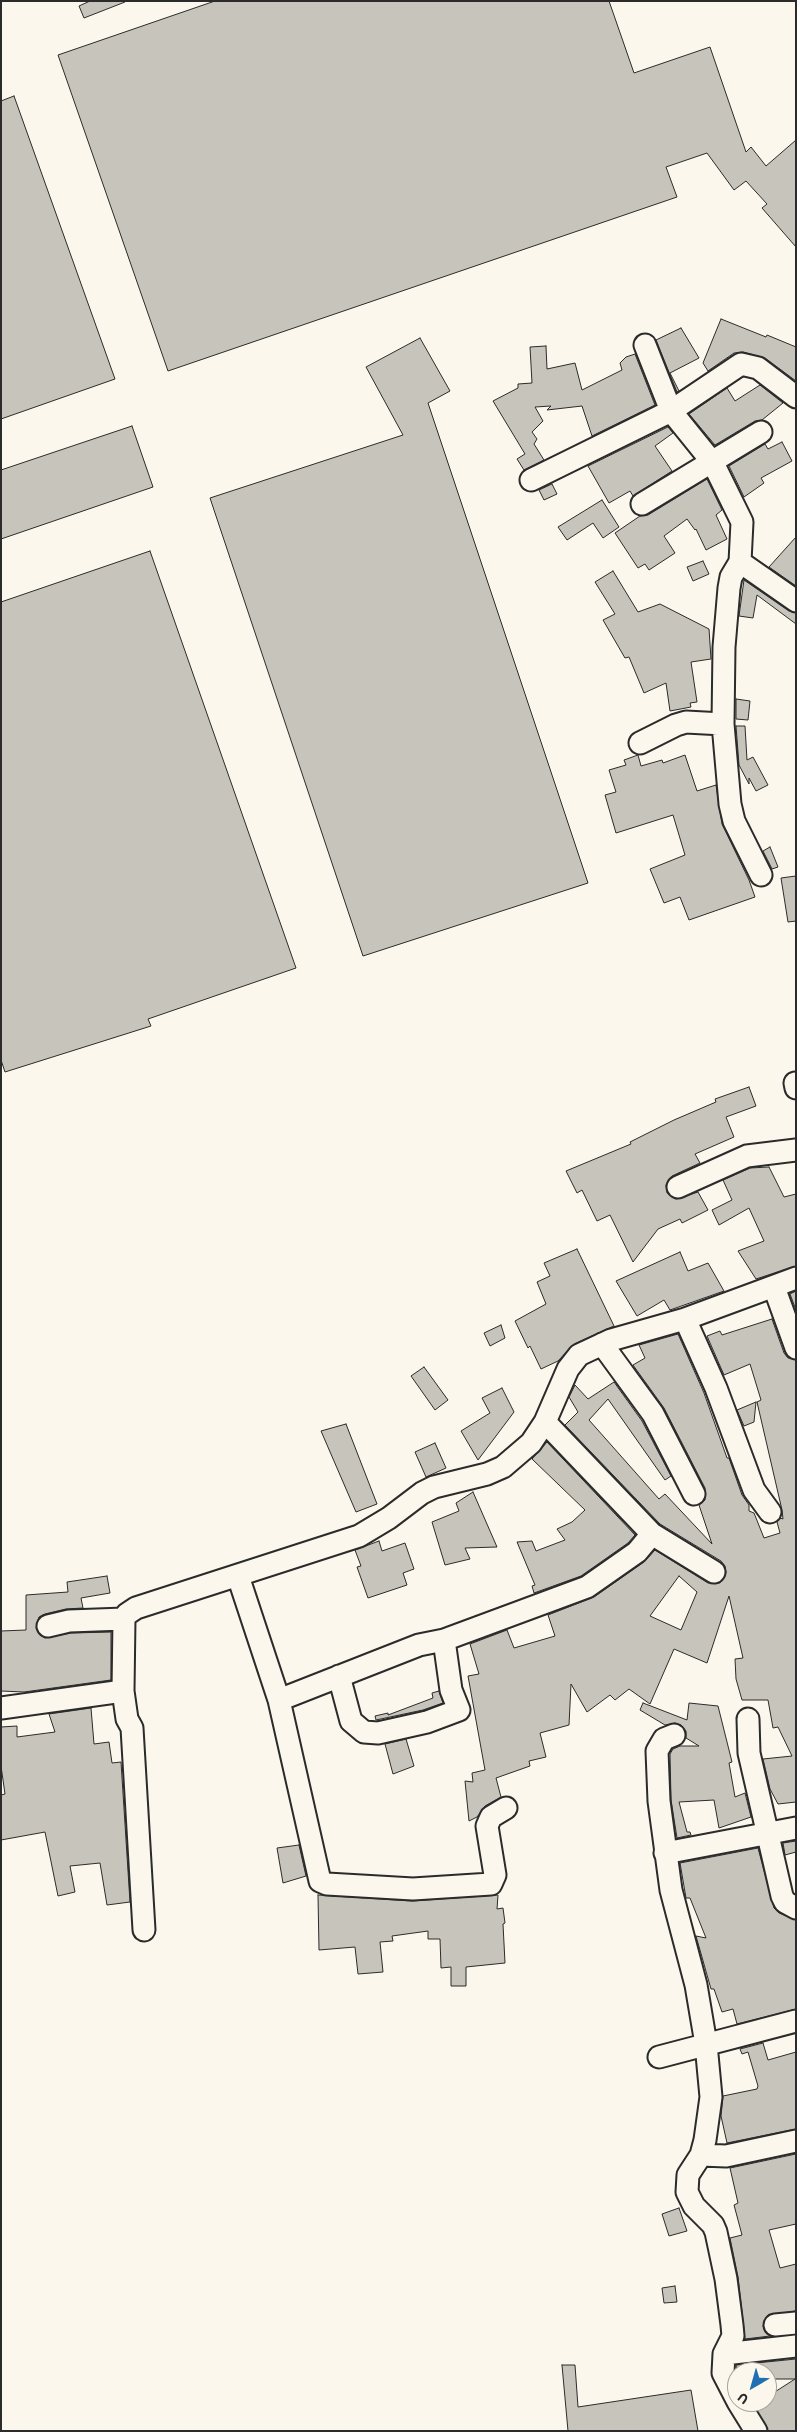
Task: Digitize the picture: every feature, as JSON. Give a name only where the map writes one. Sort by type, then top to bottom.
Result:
[{"type":"street","points":[[644,345],[671,412],[712,463],[742,522],[740,562],[731,577],[728,597],[724,647],[723,724],[730,804],[734,821],[761,875]]},
{"type":"street","points":[[531,480],[671,412],[741,364],[758,368],[796,397]]},
{"type":"street","points":[[642,504],[762,432]]},
{"type":"street","points":[[740,562],[796,602]]},
{"type":"street","points":[[640,743],[686,722],[723,724]]},
{"type":"street","points":[[678,1187],[747,1156],[796,1150]]},
{"type":"street","points":[[770,1153],[796,1166]]},
{"type":"street","points":[[144,1930],[132,1728],[127,1718],[123,1691],[124,1620],[127,1614],[136,1608],[359,1536],[389,1518],[422,1493],[434,1487],[487,1474],[503,1466],[531,1443],[545,1422],[574,1360],[579,1355],[602,1344],[686,1319],[796,1278]]},
{"type":"street","points":[[774,1287],[796,1348]]},
{"type":"street","points":[[686,1319],[716,1388],[754,1490],[770,1512]]},
{"type":"street","points":[[602,1344],[653,1414],[694,1494]]},
{"type":"street","points":[[545,1422],[652,1534],[714,1572]]},
{"type":"street","points":[[279,1700],[419,1646],[444,1640],[587,1587],[637,1552],[652,1534]]},
{"type":"street","points":[[238,1576],[279,1700],[318,1879],[322,1882],[413,1889],[492,1884],[495,1875],[487,1826],[491,1817],[506,1808]]},
{"type":"street","points":[[48,1626],[69,1621],[124,1620]]},
{"type":"street","points":[[339,1676],[351,1722],[364,1732],[378,1733],[428,1722],[459,1710],[451,1690],[444,1640]]},
{"type":"street","points":[[1,1708],[123,1691]]},
{"type":"street","points":[[748,1719],[749,1753],[782,1896],[785,1902],[796,1908]]},
{"type":"street","points":[[674,1735],[664,1739],[657,1751],[659,1801],[671,1890],[696,1985],[706,2044],[711,2097],[705,2140],[701,2155],[688,2175],[687,2192],[694,2206],[713,2225],[726,2279],[732,2325],[732,2336],[724,2354],[723,2373],[727,2380]]},
{"type":"street","points":[[665,1853],[796,1828]]},
{"type":"street","points":[[659,2057],[796,2021]]},
{"type":"street","points":[[701,2155],[726,2156],[796,2141]]},
{"type":"street","points":[[724,2354],[796,2346]]},
{"type":"street","points":[[745,2412],[756,2431]]},
{"type":"building","points":[[90,1],[125,2],[84,18],[79,6]]},
{"type":"building","points":[[215,1],[609,1],[634,73],[710,47],[746,152],[751,147],[766,166],[796,140],[796,247],[762,208],[767,204],[746,181],[734,190],[707,153],[666,167],[677,197],[168,371],[58,55]]},
{"type":"building","points":[[14,96],[115,379],[1,419],[1,101]]},
{"type":"building","points":[[721,319],[796,347],[796,381],[765,358],[743,352],[734,353],[708,371],[703,363]]},
{"type":"building","points":[[681,328],[699,358],[670,373],[679,391],[677,392],[656,340]]},
{"type":"building","points":[[420,338],[450,391],[428,403],[588,883],[363,956],[210,498],[403,435],[366,367]]},
{"type":"building","points":[[546,346],[547,369],[575,363],[582,390],[622,370],[620,363],[626,357],[635,354],[655,405],[592,436],[582,406],[547,410],[551,406],[535,407],[543,421],[532,432],[537,439],[534,444],[544,460],[524,470],[517,459],[525,454],[493,401],[518,388],[518,384],[532,383],[530,347]]},
{"type":"building","points":[[760,385],[783,403],[762,420],[755,421],[715,445],[689,414],[727,388],[735,401]]},
{"type":"building","points":[[132,426],[153,487],[1,539],[1,470]]},
{"type":"building","points":[[668,427],[673,433],[655,446],[672,471],[633,496],[630,491],[609,503],[588,466]]},
{"type":"building","points":[[782,442],[792,461],[761,478],[764,483],[744,497],[729,466],[765,444],[768,449]]},
{"type":"building","points":[[707,479],[722,510],[716,515],[727,539],[706,550],[696,529],[687,519],[664,536],[675,553],[649,570],[645,564],[638,568],[615,533],[640,516],[648,515]]},
{"type":"building","points":[[552,484],[557,494],[544,500],[539,490]]},
{"type":"building","points":[[602,500],[619,527],[603,538],[593,523],[567,540],[558,527]]},
{"type":"building","points":[[796,537],[796,586],[769,567]]},
{"type":"building","points":[[150,551],[296,968],[148,1019],[151,1026],[5,1072],[1,1060],[1,602]]},
{"type":"building","points":[[703,561],[709,574],[693,581],[687,567]]},
{"type":"building","points":[[613,571],[638,612],[660,604],[709,629],[711,659],[691,662],[697,702],[690,703],[691,707],[670,711],[666,683],[644,693],[629,657],[625,658],[603,620],[615,614],[595,582]]},
{"type":"building","points":[[744,580],[789,611],[796,613],[796,624],[757,595],[753,618],[739,616]]},
{"type":"building","points":[[736,699],[750,701],[748,720],[736,719]]},
{"type":"building","points":[[736,726],[745,726],[747,760],[753,757],[768,785],[756,791],[749,778],[749,784],[739,765]]},
{"type":"building","points":[[638,755],[641,766],[662,760],[663,763],[685,755],[697,791],[716,785],[722,824],[749,880],[755,897],[689,920],[680,897],[664,903],[650,869],[685,855],[673,815],[616,833],[605,795],[616,792],[609,770],[626,765],[624,760]]},
{"type":"building","points":[[770,847],[778,867],[772,869],[763,851]]},
{"type":"building","points":[[796,876],[796,921],[788,922],[781,878]]},
{"type":"building","points":[[749,1087],[756,1106],[726,1117],[734,1137],[695,1154],[700,1163],[672,1176],[666,1185],[667,1193],[676,1199],[698,1192],[708,1210],[682,1223],[680,1219],[658,1229],[633,1262],[610,1215],[597,1221],[582,1190],[577,1193],[566,1171],[631,1144],[630,1142],[674,1120],[716,1102],[715,1099]]},
{"type":"building","points":[[769,1167],[784,1197],[796,1194],[796,1266],[756,1279],[738,1251],[764,1241],[749,1208],[719,1225],[712,1210],[732,1200],[723,1180],[750,1168]]},
{"type":"building","points":[[577,1249],[614,1326],[574,1344],[558,1361],[541,1369],[515,1321],[546,1304],[537,1282],[550,1276],[544,1263]]},
{"type":"building","points":[[680,1252],[688,1271],[708,1263],[724,1291],[670,1310],[664,1300],[637,1316],[616,1281]]},
{"type":"building","points":[[796,1291],[796,1310],[790,1294]]},
{"type":"building","points":[[772,1319],[784,1353],[788,1358],[796,1360],[796,1802],[778,1804],[770,1789],[763,1759],[792,1756],[778,1727],[773,1728],[768,1700],[742,1700],[736,1679],[735,1659],[743,1658],[729,1596],[707,1663],[674,1649],[650,1704],[629,1689],[615,1700],[610,1695],[587,1712],[571,1684],[569,1725],[540,1733],[546,1757],[529,1761],[530,1766],[496,1778],[501,1797],[485,1806],[477,1817],[469,1821],[465,1781],[473,1782],[472,1773],[485,1770],[468,1676],[479,1674],[470,1644],[507,1630],[514,1648],[555,1636],[548,1615],[594,1597],[644,1562],[655,1550],[708,1583],[720,1583],[726,1573],[725,1566],[721,1561],[660,1524],[565,1425],[578,1412],[569,1397],[575,1385],[588,1399],[614,1382],[642,1421],[671,1476],[665,1480],[608,1399],[589,1420],[659,1499],[665,1494],[712,1544],[699,1505],[705,1500],[705,1488],[664,1408],[633,1365],[645,1358],[639,1345],[678,1334],[704,1393],[742,1495],[749,1505],[749,1511],[754,1513],[764,1538],[780,1533],[777,1522],[780,1518],[783,1519],[782,1510],[757,1402],[761,1400],[750,1364],[724,1375],[707,1336],[720,1331],[722,1335]],"holes":[[[679,1576],[697,1592],[681,1630],[650,1616]]]},
{"type":"building","points":[[501,1325],[505,1338],[490,1346],[484,1333]]},
{"type":"building","points":[[424,1367],[448,1400],[435,1410],[411,1376]]},
{"type":"building","points":[[502,1388],[514,1412],[478,1460],[461,1431],[490,1413],[482,1398]]},
{"type":"building","points":[[756,1402],[754,1422],[744,1426],[737,1410]]},
{"type":"building","points":[[346,1424],[377,1504],[356,1512],[321,1431]]},
{"type":"building","points":[[547,1442],[635,1535],[628,1543],[581,1576],[534,1593],[532,1586],[535,1585],[517,1542],[532,1541],[536,1551],[565,1540],[557,1529],[572,1522],[585,1510],[532,1459]]},
{"type":"building","points":[[435,1443],[446,1468],[426,1477],[415,1452]]},
{"type":"building","points":[[473,1492],[497,1547],[465,1548],[470,1559],[445,1565],[432,1522],[459,1511],[456,1503]]},
{"type":"building","points":[[379,1541],[382,1551],[405,1543],[414,1569],[403,1573],[407,1585],[368,1598],[357,1567],[361,1566],[355,1550]]},
{"type":"building","points":[[107,1576],[110,1593],[81,1598],[83,1608],[66,1609],[45,1614],[39,1617],[36,1628],[39,1634],[45,1638],[71,1633],[111,1632],[111,1680],[24,1692],[1,1691],[1,1631],[26,1630],[26,1595],[68,1592],[67,1582]]},
{"type":"building","points":[[439,1691],[443,1703],[423,1710],[376,1720],[375,1716],[388,1713],[388,1715],[433,1698],[432,1693]]},
{"type":"building","points":[[643,1703],[687,1720],[689,1703],[718,1706],[732,1762],[729,1763],[735,1797],[745,1793],[751,1817],[719,1828],[714,1800],[679,1802],[687,1832],[690,1832],[691,1835],[677,1838],[671,1800],[670,1754],[673,1749],[680,1746],[699,1746],[686,1738],[686,1731],[681,1725],[675,1723],[665,1725],[640,1710]]},
{"type":"building","points":[[91,1708],[94,1744],[109,1742],[112,1763],[121,1762],[130,1902],[107,1905],[100,1863],[70,1866],[75,1892],[58,1896],[45,1832],[1,1840],[1,1795],[5,1794],[1,1766],[1,1727],[17,1726],[17,1737],[55,1732],[49,1714]]},
{"type":"building","points":[[406,1739],[414,1766],[393,1774],[385,1744]]},
{"type":"building","points":[[796,1841],[796,1852],[785,1855],[783,1843]]},
{"type":"building","points":[[299,1845],[306,1876],[283,1883],[277,1848]]},
{"type":"building","points":[[758,1848],[774,1908],[779,1913],[796,1920],[796,2009],[737,2024],[733,2009],[722,2012],[714,1989],[711,1989],[696,1936],[706,1938],[690,1898],[686,1898],[680,1863]]},
{"type":"building","points":[[318,1895],[412,1901],[498,1895],[497,1909],[503,1908],[505,1923],[503,1924],[505,1963],[466,1967],[466,1986],[451,1986],[451,1967],[441,1968],[440,1939],[428,1939],[428,1931],[392,1936],[393,1941],[380,1942],[383,1972],[358,1974],[355,1947],[319,1950]]},
{"type":"building","points":[[763,2043],[768,2060],[796,2052],[796,2129],[727,2143],[721,2116],[723,2096],[757,2089],[758,2086],[748,2052],[742,2054],[740,2049]]},
{"type":"building","points":[[796,2154],[796,2224],[769,2230],[780,2268],[796,2264],[796,2311],[768,2315],[763,2326],[765,2332],[770,2336],[745,2339],[738,2277],[730,2238],[742,2235],[734,2205],[738,2203],[730,2168]]},
{"type":"building","points":[[679,2208],[687,2231],[669,2236],[662,2214]]},
{"type":"building","points":[[675,2286],[677,2302],[664,2303],[662,2288]]},
{"type":"building","points":[[796,2359],[796,2431],[768,2431],[758,2412],[777,2412],[777,2391],[795,2379],[777,2379],[777,2362],[766,2362]]},
{"type":"building","points":[[562,2365],[575,2365],[578,2407],[691,2390],[698,2431],[568,2431]]}]
